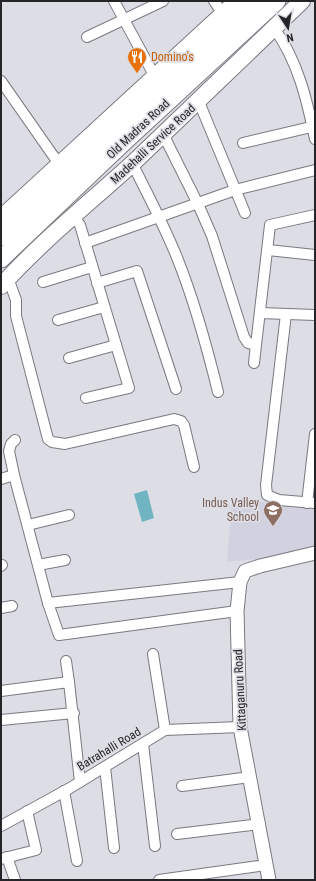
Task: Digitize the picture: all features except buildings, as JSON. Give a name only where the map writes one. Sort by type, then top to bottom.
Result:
[{"type":"highway","name":"Old Madras Road","points":[[1,238],[256,1]]},
{"type":"highway","name":"Old Madras Road","points":[[1,259],[125,141],[277,1]]},
{"type":"main road","points":[[1,218],[154,76],[219,7],[237,1]]},
{"type":"main road","name":"Madehalli Service Road","points":[[5,282],[74,216],[199,102],[302,1]]},
{"type":"street","points":[[114,1],[154,76]]},
{"type":"street","points":[[87,37],[163,1]]},
{"type":"street","points":[[274,28],[289,50],[301,81],[314,127],[315,139]]},
{"type":"street","points":[[1,81],[59,164]]},
{"type":"street","points":[[199,102],[245,213]]},
{"type":"street","points":[[243,143],[314,127]]},
{"type":"street","points":[[163,134],[198,204],[212,236],[244,337],[248,343],[256,345]]},
{"type":"street","points":[[132,163],[159,218],[183,274],[202,330],[218,392]]},
{"type":"street","points":[[85,243],[235,190],[315,170]]},
{"type":"street","points":[[254,363],[270,225],[315,215]]},
{"type":"street","points":[[74,216],[80,225],[129,388],[86,398]]},
{"type":"street","points":[[268,250],[315,255]]},
{"type":"street","points":[[43,282],[92,267]]},
{"type":"street","points":[[97,283],[138,271],[176,389]]},
{"type":"street","points":[[5,282],[16,300],[16,316],[48,439],[56,444],[65,444],[174,419],[181,421],[184,425],[194,467]]},
{"type":"street","points":[[58,320],[104,307]]},
{"type":"street","points":[[260,313],[315,315]]},
{"type":"street","points":[[286,314],[266,485],[267,494],[279,500],[311,503],[315,434]]},
{"type":"street","points":[[69,358],[116,345]]},
{"type":"street","points":[[15,440],[11,444],[9,451],[14,475],[48,603],[59,635],[237,611]]},
{"type":"street","points":[[1,479],[14,475]]},
{"type":"street","points":[[28,525],[69,515]]},
{"type":"street","points":[[48,603],[240,582],[245,571],[315,553]]},
{"type":"street","points":[[38,565],[65,560]]},
{"type":"street","name":"Kittaganuru Road","points":[[240,582],[237,611],[240,726],[260,824],[269,880]]},
{"type":"street","points":[[1,608],[12,606]]},
{"type":"street","points":[[153,654],[165,730]]},
{"type":"street","points":[[66,661],[74,714],[80,782]]},
{"type":"street","points":[[1,690],[70,682]]},
{"type":"street","points":[[1,720],[74,714]]},
{"type":"street","name":"Batrahalli Road","points":[[1,826],[80,782],[165,730],[240,726]]},
{"type":"street","points":[[142,744],[155,846]]},
{"type":"street","points":[[105,767],[114,848]]},
{"type":"street","points":[[182,786],[250,777]]},
{"type":"street","points":[[64,791],[77,861]]},
{"type":"street","points":[[15,880],[4,858],[36,850],[27,811]]},
{"type":"street","points":[[177,834],[260,824]]},
{"type":"street","points":[[159,880],[266,865]]},
{"type":"shaded area","name":"Indus Valley School","points":[[232,500],[315,506],[315,547],[267,558],[227,562]]},
{"type":"water","points":[[147,490],[154,518],[142,522],[134,494]]},
{"type":"place","name":"Domino's","points":[[137,74]]},
{"type":"place","name":"Indus Valley School","points":[[273,527]]}]
